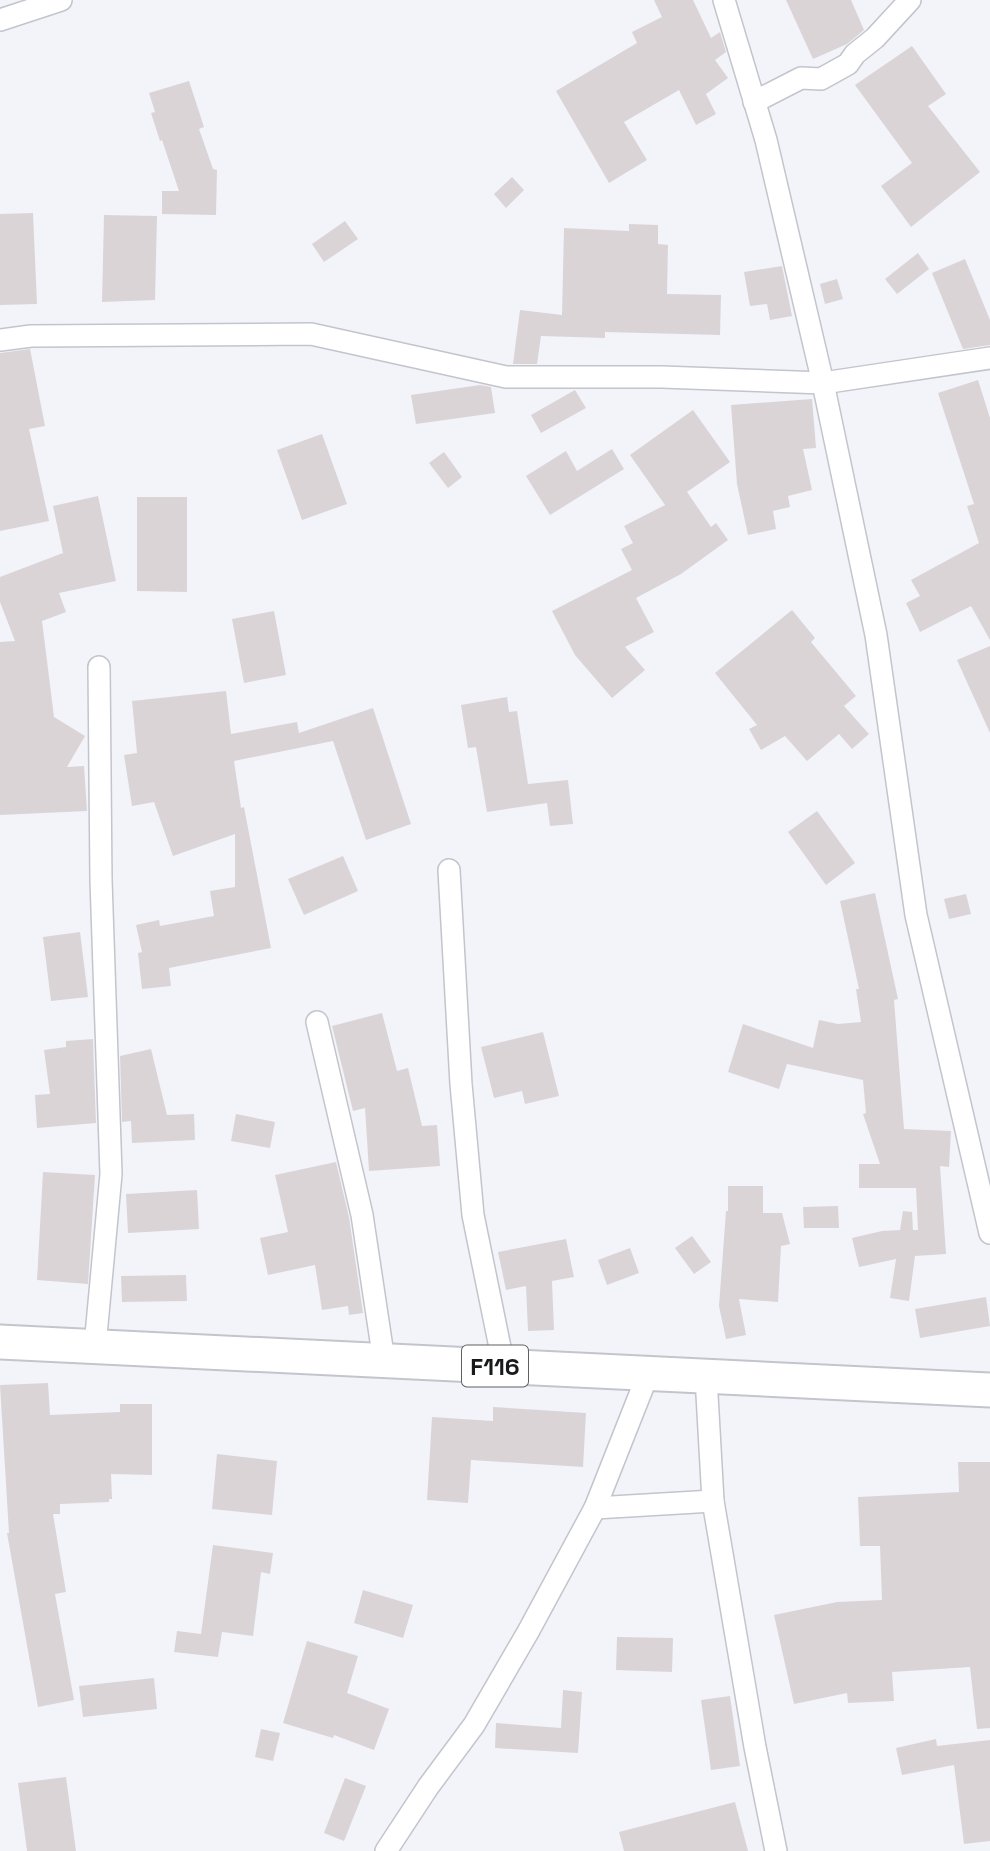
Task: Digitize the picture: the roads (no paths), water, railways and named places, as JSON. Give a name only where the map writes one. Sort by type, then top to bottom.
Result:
[{"type":"main road","name":"F116","points":[[0,1342],[990,1390]]},
{"type":"street","points":[[0,20],[61,0]]},
{"type":"street","points":[[724,0],[766,140],[823,383],[876,635],[916,915],[990,1233]]},
{"type":"street","points":[[754,102],[802,78],[821,79],[848,64],[910,0]]},
{"type":"street","points":[[0,340],[31,336],[311,334],[506,377],[662,377],[823,383],[990,358]]},
{"type":"street","points":[[96,1346],[111,1174],[101,880],[99,667]]},
{"type":"street","points":[[449,870],[461,1084],[473,1215],[503,1367]]},
{"type":"street","points":[[317,1022],[362,1214],[384,1361]]},
{"type":"street","points":[[386,1851],[428,1787],[474,1725],[528,1632],[595,1508],[648,1374]]},
{"type":"street","points":[[706,1377],[713,1501],[755,1747],[776,1851]]},
{"type":"street","points":[[595,1508],[713,1501]]}]
